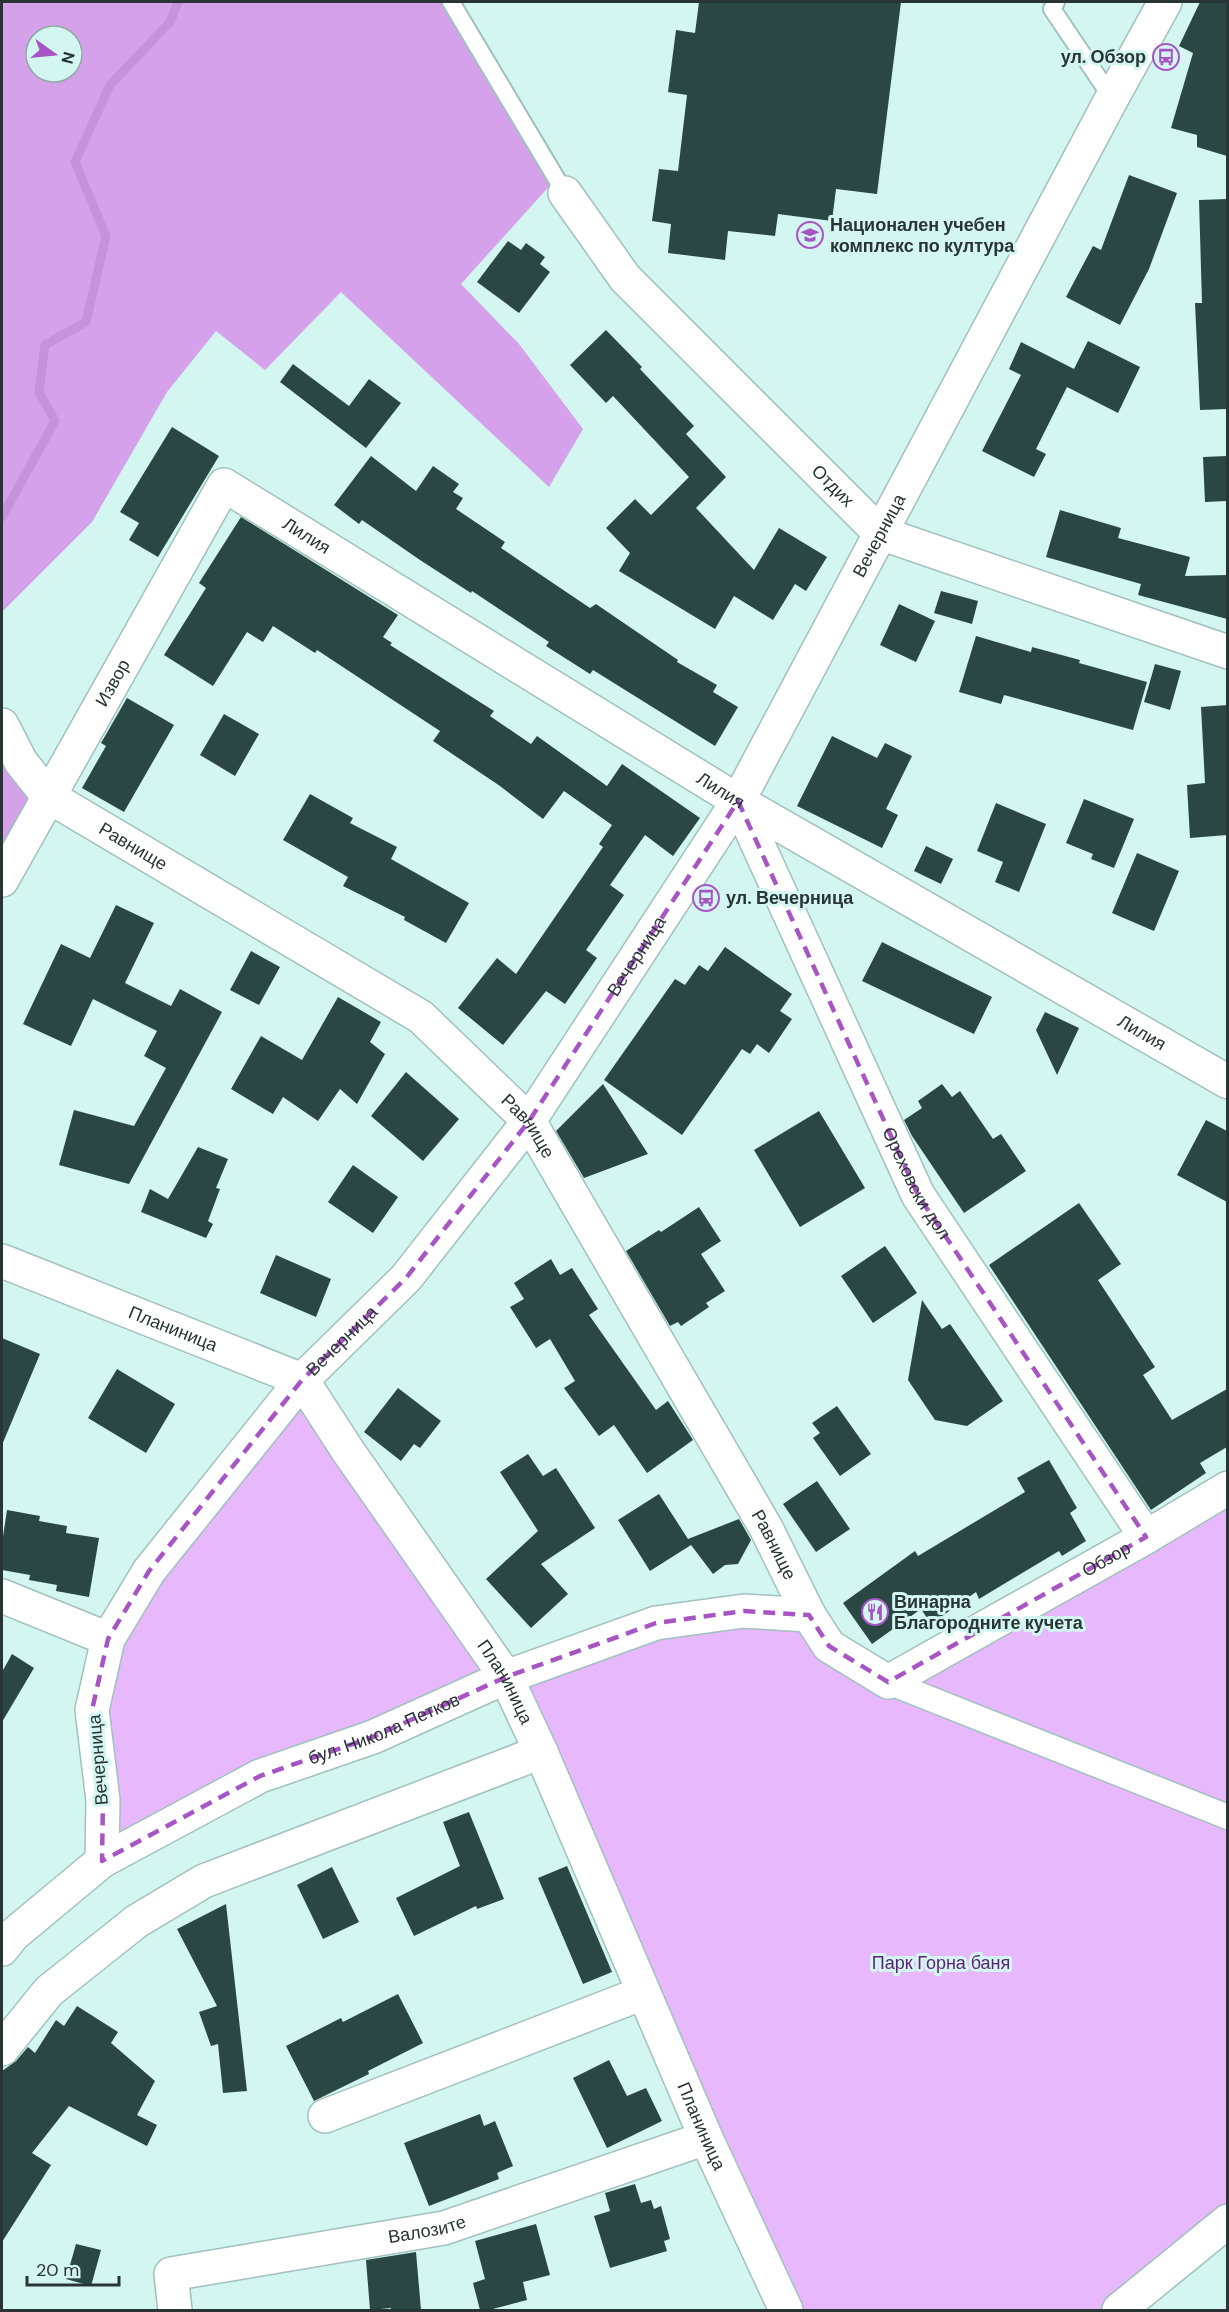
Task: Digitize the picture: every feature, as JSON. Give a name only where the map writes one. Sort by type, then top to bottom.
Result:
[{"type":"street","name":"Вечерница","points":[[102,1861],[103,1800],[92,1710],[108,1639],[149,1571],[302,1380],[406,1278],[529,1121],[738,801],[879,533],[1165,2]]},
{"type":"street","name":"Отдих","points":[[565,193],[626,278],[879,533],[1227,652]]},
{"type":"street","name":"Извор","points":[[2,879],[224,485]]},
{"type":"street","name":"Лилия","points":[[224,485],[738,801],[1227,1082]]},
{"type":"street","name":"Равнище","points":[[2,725],[21,762],[48,795],[421,1017],[529,1121],[766,1528],[809,1615],[829,1646],[888,1682]]},
{"type":"street","name":"Ореховски дол","points":[[738,801],[918,1195],[1146,1537]]},
{"type":"street","name":"Планиница","points":[[2,1261],[302,1380],[348,1451],[506,1677],[541,1752],[706,2138],[786,2310]]},
{"type":"street","name":"Обзор","points":[[888,1682],[1146,1537],[1227,1488]]},
{"type":"street","points":[[2,1596],[108,1639]]},
{"type":"street","name":"бул. Никола Петков","points":[[2,1948],[13,1935],[102,1861],[260,1776],[373,1737],[506,1677],[656,1623],[744,1611],[809,1615]]},
{"type":"street","points":[[888,1682],[1227,1817]]},
{"type":"street","points":[[2,2049],[50,1991],[137,1921],[204,1881],[541,1752]]},
{"type":"street","points":[[325,2116],[643,1993]]},
{"type":"street","name":"Валозите","points":[[175,2310],[171,2274],[444,2228],[706,2138]]},
{"type":"street","points":[[1119,2310],[1227,2221]]},
{"type":"lane","points":[[451,2],[565,193]]},
{"type":"lane","points":[[1056,2],[1052,9],[1112,98]]},
{"type":"highlighted area","points":[[738,801],[918,1195],[1146,1537],[888,1682],[829,1646],[809,1615],[744,1611],[656,1623],[506,1677],[373,1737],[260,1776],[102,1861],[103,1800],[92,1710],[108,1639],[149,1571],[302,1380],[406,1278],[529,1121]]},
{"type":"green space","points":[[302,1380],[506,1677],[102,1861],[108,1639]]},
{"type":"green space","name":"Парк Горна баня","points":[[1227,1488],[1227,2221],[1119,2310],[786,2310],[506,1677],[656,1623],[809,1615],[888,1682]]},
{"type":"shaded area","points":[[2,2],[442,2],[489,85],[553,182],[461,284],[519,344],[583,429],[549,487],[341,292],[265,370],[216,331],[167,392],[92,522],[2,612]]},
{"type":"shaded area","points":[[2,751],[30,800],[2,852]]},
{"type":"building","points":[[699,2],[901,2],[877,194],[836,189],[832,221],[778,214],[775,236],[728,231],[725,260],[668,253],[671,224],[652,221],[659,169],[678,171],[687,95],[668,92],[676,30],[695,33]]},
{"type":"building","points":[[1200,2],[1227,2],[1227,156],[1197,147],[1197,135],[1171,128],[1193,53],[1179,46]]},
{"type":"building","points":[[1129,175],[1177,193],[1149,269],[1120,325],[1066,297],[1093,246],[1101,250]]},
{"type":"building","points":[[1227,199],[1227,409],[1200,410],[1195,303],[1202,303],[1199,200]]},
{"type":"building","points":[[508,241],[521,250],[526,243],[545,257],[540,264],[550,272],[519,313],[477,282]]},
{"type":"building","points":[[606,330],[694,426],[686,434],[726,477],[696,508],[754,570],[779,528],[827,557],[806,591],[795,584],[773,620],[734,596],[715,629],[619,571],[630,553],[606,528],[635,499],[651,515],[689,477],[613,396],[606,403],[570,365]]},
{"type":"building","points":[[1088,341],[1140,367],[1118,413],[1067,387],[1036,449],[1046,454],[1034,477],[982,451],[1021,375],[1009,369],[1021,342],[1074,369]]},
{"type":"building","points":[[293,364],[349,406],[369,379],[401,403],[366,448],[280,382]]},
{"type":"building","points":[[172,427],[219,456],[158,557],[129,540],[139,523],[120,512]]},
{"type":"building","points":[[371,456],[416,491],[433,466],[459,484],[453,492],[463,498],[456,509],[505,542],[501,548],[590,608],[596,604],[678,660],[677,662],[717,685],[713,692],[738,707],[715,746],[593,670],[590,674],[546,646],[549,642],[472,591],[471,593],[362,520],[359,524],[334,505]]},
{"type":"building","points":[[1227,456],[1227,501],[1205,502],[1203,457]]},
{"type":"building","points":[[1060,510],[1121,528],[1118,538],[1190,557],[1185,576],[1227,575],[1227,619],[1138,595],[1141,584],[1046,557]]},
{"type":"building","points":[[241,517],[398,615],[383,637],[392,643],[390,645],[494,711],[490,716],[531,744],[537,736],[607,786],[622,764],[700,818],[673,856],[645,835],[610,885],[624,895],[586,950],[597,958],[565,1004],[546,991],[503,1045],[458,1008],[497,958],[516,974],[603,847],[599,844],[612,825],[564,791],[543,819],[500,786],[433,741],[440,731],[317,650],[315,653],[273,626],[263,642],[247,632],[213,686],[164,655],[206,588],[199,583]]},
{"type":"building","points":[[941,591],[978,601],[972,624],[934,613]]},
{"type":"building","points":[[899,604],[935,621],[916,662],[880,645]]},
{"type":"building","points":[[976,636],[1031,652],[1032,647],[1147,682],[1133,730],[1004,695],[1001,704],[959,692]]},
{"type":"building","points":[[1155,664],[1181,671],[1170,710],[1144,702]]},
{"type":"building","points":[[127,698],[174,725],[124,812],[82,788],[106,746],[101,743]]},
{"type":"building","points":[[1227,705],[1227,835],[1190,838],[1187,785],[1205,783],[1201,707]]},
{"type":"building","points":[[224,714],[259,734],[235,776],[200,755]]},
{"type":"building","points":[[832,736],[877,758],[885,743],[912,756],[886,809],[898,815],[882,848],[797,806]]},
{"type":"building","points":[[310,794],[353,818],[350,823],[397,847],[391,859],[469,903],[446,943],[404,920],[405,917],[343,886],[348,877],[283,840]]},
{"type":"building","points":[[1084,799],[1134,819],[1114,868],[1091,859],[1093,854],[1066,843]]},
{"type":"building","points":[[996,803],[1046,824],[1019,892],[995,882],[1003,862],[977,851]]},
{"type":"building","points":[[926,846],[953,859],[941,884],[914,871]]},
{"type":"building","points":[[1137,853],[1179,871],[1154,931],[1112,913]]},
{"type":"building","points":[[116,905],[154,923],[125,983],[171,1006],[180,989],[222,1012],[129,1184],[59,1165],[74,1110],[134,1126],[166,1068],[144,1056],[157,1031],[93,999],[71,1046],[23,1024],[61,944],[90,958]]},
{"type":"building","points":[[882,942],[992,997],[974,1034],[862,981]]},
{"type":"building","points":[[725,947],[792,994],[780,1011],[792,1019],[769,1053],[757,1044],[750,1054],[742,1049],[682,1135],[604,1080],[675,979],[685,985],[699,965],[708,971]]},
{"type":"building","points":[[251,951],[280,967],[259,1005],[230,990]]},
{"type":"building","points":[[338,997],[381,1022],[370,1042],[385,1054],[357,1104],[340,1089],[318,1121],[283,1097],[273,1114],[231,1089],[261,1036],[302,1060]]},
{"type":"building","points":[[1045,1012],[1079,1028],[1057,1075],[1036,1030]]},
{"type":"building","points":[[406,1072],[459,1119],[423,1161],[371,1116]]},
{"type":"building","points":[[603,1084],[648,1154],[584,1178],[556,1131]]},
{"type":"building","points":[[942,1084],[952,1097],[960,1091],[993,1139],[1001,1134],[1026,1171],[964,1213],[912,1136],[904,1120],[922,1108],[918,1101]]},
{"type":"building","points":[[819,1111],[865,1188],[800,1227],[754,1150]]},
{"type":"building","points":[[1206,1120],[1227,1131],[1227,1202],[1177,1175]]},
{"type":"building","points":[[198,1147],[228,1159],[216,1188],[220,1189],[208,1221],[213,1224],[206,1238],[141,1212],[150,1189],[168,1199]]},
{"type":"building","points":[[353,1165],[398,1197],[373,1233],[328,1202]]},
{"type":"building","points":[[1079,1203],[1121,1264],[1098,1280],[1155,1367],[1143,1375],[1172,1420],[1227,1389],[1227,1447],[1200,1463],[1206,1473],[1151,1510],[989,1265]]},
{"type":"building","points":[[699,1207],[721,1241],[701,1254],[725,1291],[706,1303],[709,1307],[681,1326],[678,1322],[670,1326],[626,1251]]},
{"type":"building","points":[[885,1246],[917,1293],[873,1323],[841,1276]]},
{"type":"building","points":[[276,1255],[331,1279],[316,1317],[260,1293]]},
{"type":"building","points":[[551,1259],[560,1275],[572,1268],[598,1309],[589,1315],[656,1410],[668,1401],[693,1440],[647,1473],[614,1425],[599,1436],[564,1388],[575,1381],[550,1339],[536,1348],[510,1307],[524,1299],[514,1283]]},
{"type":"building","points":[[922,1300],[942,1329],[950,1324],[1003,1401],[967,1426],[935,1420],[908,1380]]},
{"type":"building","points":[[2,1338],[40,1354],[2,1445]]},
{"type":"building","points":[[117,1369],[175,1404],[146,1453],[88,1418]]},
{"type":"building","points":[[398,1388],[441,1421],[420,1448],[414,1444],[401,1461],[364,1432]]},
{"type":"building","points":[[837,1406],[871,1454],[840,1476],[813,1438],[820,1433],[812,1423]]},
{"type":"building","points":[[528,1454],[543,1476],[556,1468],[595,1528],[541,1564],[568,1594],[531,1628],[486,1579],[538,1531],[500,1472]]},
{"type":"building","points":[[1049,1460],[1077,1508],[1070,1513],[1086,1541],[1062,1556],[1059,1551],[979,1599],[976,1592],[931,1624],[921,1609],[872,1644],[843,1603],[915,1551],[918,1556],[1025,1492],[1017,1478]]},
{"type":"building","points":[[817,1481],[850,1529],[816,1552],[783,1504]]},
{"type":"building","points":[[659,1494],[688,1539],[739,1519],[751,1540],[738,1564],[725,1565],[713,1574],[691,1545],[650,1571],[618,1520]]},
{"type":"building","points":[[7,1510],[40,1516],[39,1521],[67,1526],[66,1533],[99,1538],[89,1597],[56,1591],[57,1585],[29,1580],[30,1575],[2,1570],[2,1543]]},
{"type":"building","points":[[12,1654],[34,1668],[2,1722],[2,1672]]},
{"type":"building","points":[[469,1812],[504,1899],[477,1909],[476,1906],[414,1936],[396,1898],[460,1866],[443,1822]]},
{"type":"building","points":[[567,1866],[612,1972],[583,1984],[538,1878]]},
{"type":"building","points":[[332,1867],[359,1922],[323,1939],[297,1885]]},
{"type":"building","points":[[226,1904],[247,2091],[223,2093],[218,2044],[211,2046],[199,2012],[217,2006],[177,1929]]},
{"type":"building","points":[[398,1994],[423,2043],[368,2071],[369,2074],[314,2101],[286,2046],[341,2018],[343,2022]]},
{"type":"building","points":[[77,2006],[118,2032],[111,2043],[155,2081],[137,2115],[157,2125],[147,2146],[69,2106],[32,2153],[51,2165],[2,2242],[2,2071],[16,2061],[28,2047],[35,2053],[56,2020],[64,2026]]},
{"type":"building","points":[[609,2060],[627,2096],[646,2088],[662,2121],[607,2148],[573,2078]]},
{"type":"building","points":[[480,2114],[484,2126],[495,2121],[513,2166],[497,2173],[499,2179],[429,2206],[404,2143]]},
{"type":"building","points":[[635,2184],[641,2203],[651,2200],[654,2209],[661,2206],[670,2239],[664,2241],[667,2251],[610,2268],[594,2216],[610,2211],[605,2193]]},
{"type":"building","points":[[536,2224],[550,2275],[523,2282],[527,2300],[489,2310],[480,2310],[473,2283],[485,2279],[475,2241]]},
{"type":"building","points":[[76,2244],[101,2250],[91,2286],[66,2279]]},
{"type":"building","points":[[416,2252],[421,2310],[391,2310],[391,2308],[370,2310],[366,2260]]},
{"type":"waterway","points":[[2,517],[55,421],[39,392],[45,345],[86,322],[106,236],[75,162],[110,85],[170,22],[178,2]]},
{"type":"place","name":"ул. Обзор","points":[[1166,57]]},
{"type":"place","name":"Национален учебен комплекс по култура","points":[[810,235]]},
{"type":"place","name":"ул. Вечерница","points":[[706,898]]},
{"type":"place","name":"Винарна Благородните кучета","points":[[875,1612]]}]
